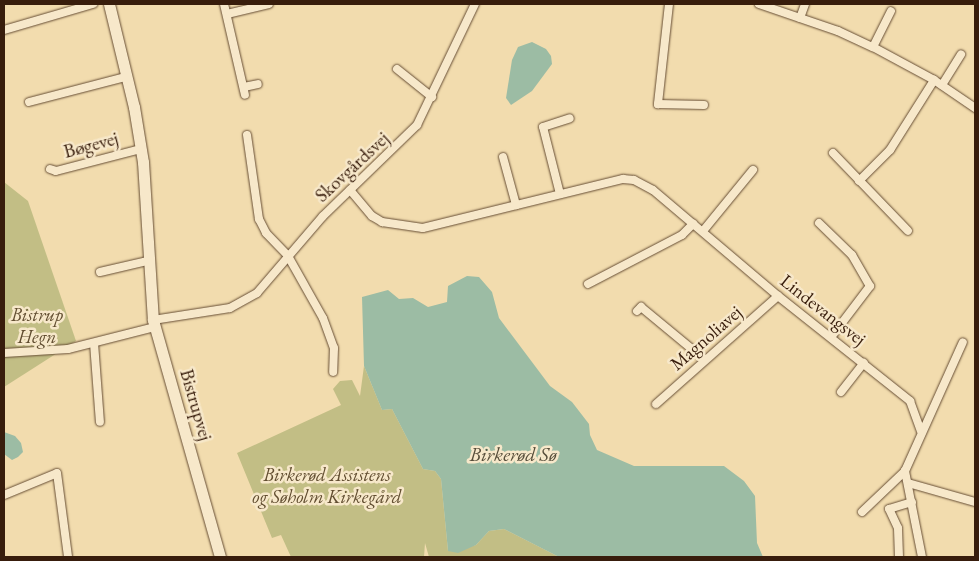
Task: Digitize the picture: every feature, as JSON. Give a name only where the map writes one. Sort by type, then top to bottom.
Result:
[{"type":"main road","name":"Bistrupvej","points":[[109,4],[141,149],[147,260],[154,323],[220,557]]},
{"type":"street","points":[[4,30],[93,4]]},
{"type":"street","points":[[224,4],[245,91],[258,84]]},
{"type":"street","points":[[227,14],[269,4]]},
{"type":"street","name":"Skovgårdsvej","points":[[4,352],[43,351],[94,344],[154,323],[230,308],[245,302],[350,190],[404,140],[432,97],[475,4]]},
{"type":"street","points":[[668,4],[658,104],[704,105]]},
{"type":"street","points":[[759,4],[872,47],[934,80],[975,108]]},
{"type":"street","points":[[800,18],[805,4]]},
{"type":"street","points":[[872,47],[891,11]]},
{"type":"street","points":[[942,85],[961,55]]},
{"type":"street","points":[[397,69],[432,97]]},
{"type":"street","points":[[29,102],[126,77]]},
{"type":"street","points":[[859,181],[890,150],[934,80]]},
{"type":"street","points":[[560,194],[543,127],[570,118]]},
{"type":"street","points":[[246,135],[259,219],[266,232],[288,256],[330,333],[334,348],[334,372]]},
{"type":"street","name":"Bøgevej","points":[[50,169],[56,171],[141,149]]},
{"type":"street","points":[[833,153],[908,231]]},
{"type":"street","points":[[503,157],[516,205]]},
{"type":"street","points":[[703,231],[753,170]]},
{"type":"street","name":"Lindevangsvej","points":[[350,190],[372,216],[407,228],[423,228],[623,179],[634,180],[653,190],[778,296],[832,336],[910,401],[921,431]]},
{"type":"street","points":[[819,223],[852,255],[870,286],[832,336]]},
{"type":"street","points":[[588,284],[682,235],[693,224]]},
{"type":"street","points":[[100,272],[147,260]]},
{"type":"street","name":"Magnoliavej","points":[[656,404],[778,296]]},
{"type":"street","points":[[637,311],[641,307],[705,360]]},
{"type":"street","points":[[862,512],[905,471],[921,431],[963,342]]},
{"type":"street","points":[[94,344],[100,422]]},
{"type":"street","points":[[841,392],[864,363]]},
{"type":"street","points":[[905,471],[922,557]]},
{"type":"street","points":[[4,496],[57,473],[68,557]]},
{"type":"street","points":[[908,484],[975,502]]},
{"type":"street","points":[[899,557],[898,528],[889,509],[912,502]]},
{"type":"green space","name":"Bistrup Hegn","points":[[4,182],[28,201],[76,341],[4,387]]},
{"type":"green space","name":"Birkerød Assistens og Søholm Kirkegård","points":[[364,366],[382,410],[392,409],[423,469],[435,471],[441,479],[448,551],[476,545],[489,531],[504,529],[559,557],[429,557],[425,543],[424,557],[291,557],[281,535],[272,538],[237,453],[341,405],[333,389],[340,381],[352,380],[360,396]]},
{"type":"water","points":[[532,42],[546,49],[551,56],[552,64],[532,91],[511,105],[506,98],[512,60],[518,47]]},
{"type":"water","name":"Birkerød Sø","points":[[467,276],[479,277],[492,292],[499,318],[550,386],[572,402],[589,424],[590,435],[597,450],[634,466],[724,466],[744,481],[755,496],[757,543],[763,557],[559,557],[504,529],[489,531],[476,545],[458,553],[448,551],[441,479],[435,471],[423,469],[392,409],[382,410],[364,366],[362,297],[388,290],[399,299],[413,298],[428,307],[447,302],[448,286]]},
{"type":"water","points":[[4,432],[15,436],[21,443],[23,452],[12,460],[4,454]]}]
